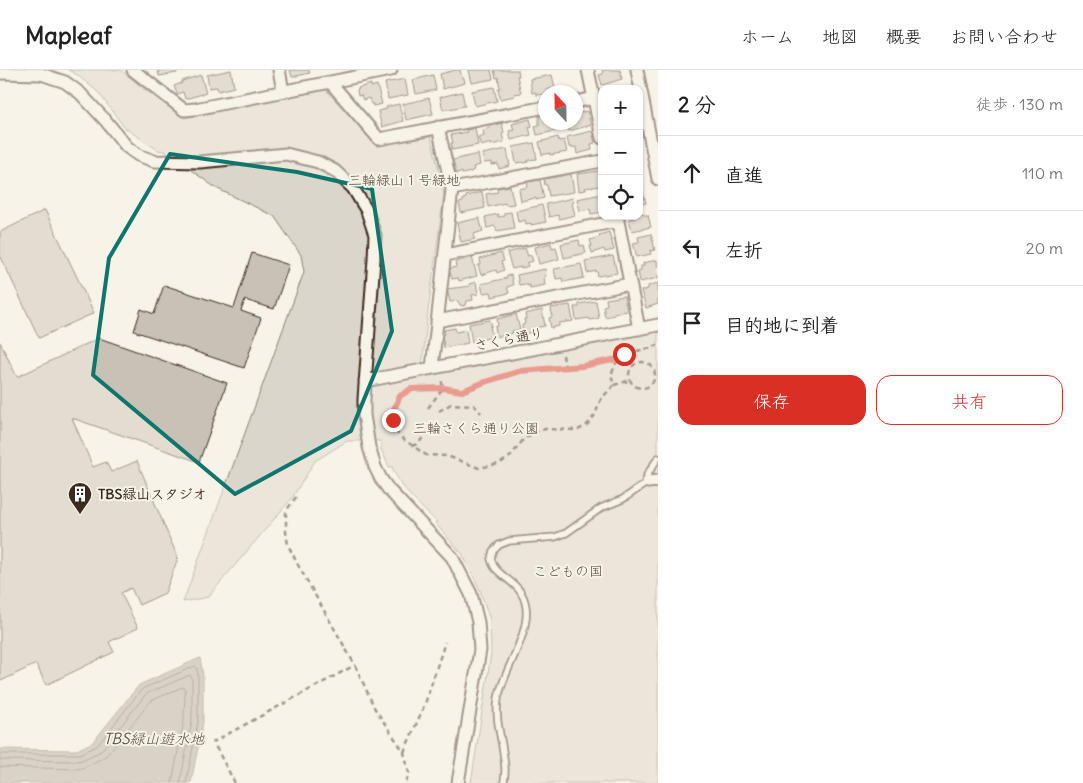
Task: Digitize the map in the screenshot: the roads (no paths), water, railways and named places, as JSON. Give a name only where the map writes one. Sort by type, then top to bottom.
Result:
[{"type":"street","points":[[133,70],[184,110],[195,110],[391,70]]},
{"type":"street","points":[[279,70],[283,91]]},
{"type":"street","points":[[588,70],[600,130]]},
{"type":"street","points":[[637,70],[658,179]]},
{"type":"street","points":[[0,73],[41,74],[65,82],[80,93],[106,121],[126,147],[138,155],[154,161],[200,162],[286,154],[318,162],[335,171],[354,188],[367,211],[375,235],[364,415],[369,447],[375,467],[389,490],[452,557],[471,594],[478,622],[480,650],[458,783]]},
{"type":"street","points":[[330,82],[379,138],[538,108]]},
{"type":"street","points":[[583,100],[594,98]]},
{"type":"street","points":[[432,368],[452,189],[438,126]]},
{"type":"street","points":[[452,189],[598,162]]},
{"type":"street","points":[[444,254],[612,220]]},
{"type":"street","points":[[617,220],[639,329]]},
{"type":"street","points":[[437,321],[630,284]]},
{"type":"street","name":"さくら通り","points":[[365,381],[658,325]]},
{"type":"lane","points":[[504,783],[505,771],[498,720],[498,702],[500,690],[524,628],[526,606],[518,588],[494,568],[491,559],[493,551],[499,545],[509,541],[555,537],[566,533],[601,508],[623,499],[653,482],[647,475],[658,458]]},
{"type":"water","name":"TBS緑山遊水地","points":[[200,658],[203,676],[203,722],[191,782],[0,783],[0,749],[77,750],[93,742],[139,685]]},
{"type":"place","name":"TBS緑山スタジオ","points":[[80,515]]},
{"type":"park label","name":"三輪緑山１号緑地","points":[[404,180]]},
{"type":"park label","name":"三輪さくら通り公園","points":[[476,428]]},
{"type":"park label","name":"こどもの国","points":[[568,571]]}]
